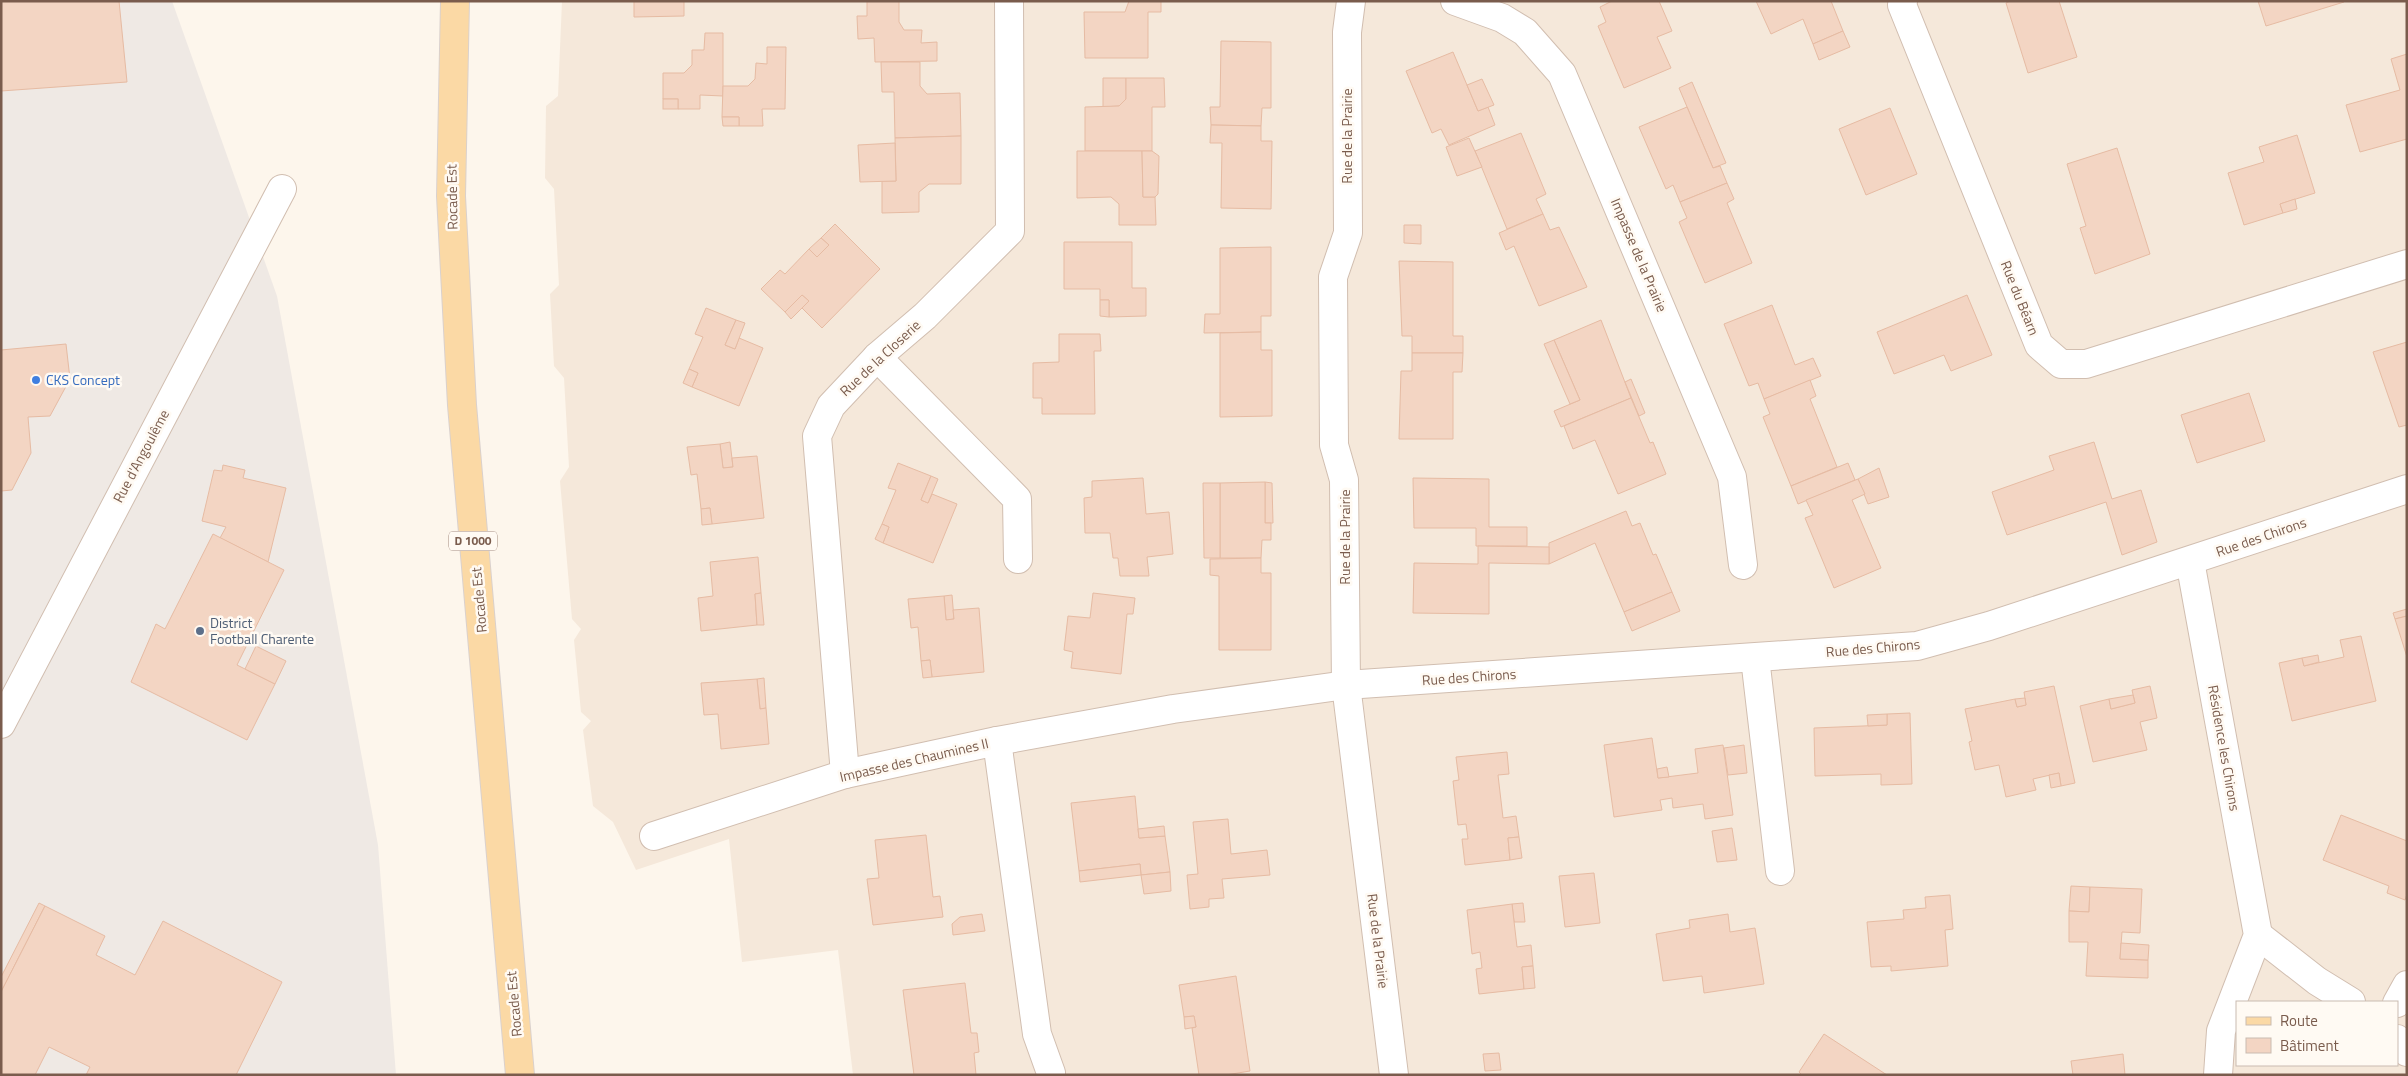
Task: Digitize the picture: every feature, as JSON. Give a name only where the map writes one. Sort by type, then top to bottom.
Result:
[{"type":"main road","name":"Rocade Est","points":[[455,3],[451,196],[462,406],[520,1075]]},
{"type":"street","name":"Rue de la Closerie","points":[[845,774],[817,436],[831,406],[877,357],[925,316],[1010,231],[1009,1]]},
{"type":"street","name":"Rue de la Prairie","points":[[1351,1],[1347,32],[1348,233],[1333,277],[1334,445],[1344,480],[1346,685],[1394,1075]]},
{"type":"street","name":"Impasse de la Prairie","points":[[1455,1],[1502,18],[1525,32],[1562,74],[1732,477],[1743,565]]},
{"type":"street","name":"Rue du Béarn","points":[[1903,1],[1902,6],[2039,345],[2061,364],[2086,364],[2407,264]]},
{"type":"street","name":"Rue d'Angoulême","points":[[1,724],[282,189]]},
{"type":"street","points":[[877,357],[1017,498],[1018,559]]},
{"type":"street","name":"Rue des Chirons","points":[[997,742],[1173,709],[1346,685],[1917,646],[1989,626],[2407,489]]},
{"type":"street","name":"Résidence les Chirons","points":[[2190,561],[2258,935]]},
{"type":"street","points":[[1755,658],[1780,871]]},
{"type":"street","name":"Impasse des Chaumines II","points":[[654,836],[845,774],[997,742],[1037,1034],[1051,1073]]},
{"type":"street","points":[[2218,1075],[2221,1031],[2258,935],[2317,981],[2349,1001]]},
{"type":"street","points":[[2398,1001],[2407,985]]},
{"type":"street","points":[[2398,1040],[2407,1052]]},
{"type":"shaded area","points":[[1,1],[172,1],[277,296],[378,845],[396,1075],[1,1075]]},
{"type":"shaded area","points":[[562,1],[2407,1],[2407,1075],[853,1075],[838,950],[742,962],[729,839],[636,870],[613,822],[593,806],[583,730],[591,721],[581,712],[574,640],[581,629],[572,619],[560,481],[569,467],[564,378],[554,366],[550,294],[559,285],[554,189],[545,178],[546,106],[558,96]]},
{"type":"building","points":[[1,1],[119,1],[127,82],[1,91]]},
{"type":"building","points":[[634,1],[684,1],[684,16],[634,17]]},
{"type":"building","points":[[867,1],[899,1],[899,22],[904,30],[922,30],[921,43],[937,42],[937,61],[875,62],[874,38],[858,39],[857,16],[867,16]]},
{"type":"building","points":[[1129,1],[1161,1],[1161,12],[1148,12],[1148,58],[1085,58],[1084,12],[1125,12]]},
{"type":"building","points":[[1612,1],[1659,1],[1672,31],[1657,37],[1671,68],[1624,88],[1598,26],[1606,22],[1600,7]]},
{"type":"building","points":[[1756,1],[1831,1],[1843,31],[1813,44],[1803,19],[1771,34]]},
{"type":"building","points":[[2010,1],[2059,1],[2077,57],[2028,73],[2006,3]]},
{"type":"building","points":[[2258,1],[2344,1],[2344,2],[2266,26]]},
{"type":"building","points":[[1843,31],[1850,47],[1819,60],[1813,44]]},
{"type":"building","points":[[705,33],[723,33],[723,96],[700,95],[700,109],[678,109],[678,99],[663,99],[663,73],[684,73],[692,65],[692,50],[704,50]]},
{"type":"building","points":[[1221,41],[1271,42],[1271,108],[1262,108],[1261,126],[1211,125],[1210,107],[1220,107]]},
{"type":"building","points":[[767,47],[786,47],[785,109],[762,109],[763,126],[739,126],[739,117],[722,117],[723,86],[748,86],[755,79],[756,63],[767,64]]},
{"type":"building","points":[[1453,52],[1478,111],[1488,107],[1495,125],[1449,145],[1441,129],[1432,133],[1406,71]]},
{"type":"building","points":[[2407,54],[2407,139],[2360,152],[2346,105],[2400,90],[2391,59]]},
{"type":"building","points":[[881,62],[920,62],[920,86],[927,94],[960,93],[961,136],[895,138],[894,92],[882,92]]},
{"type":"building","points":[[1103,78],[1126,78],[1126,99],[1119,106],[1103,107]]},
{"type":"building","points":[[1126,78],[1164,78],[1165,107],[1152,107],[1152,151],[1085,151],[1085,107],[1119,106],[1126,99]]},
{"type":"building","points":[[1482,79],[1494,105],[1478,111],[1467,85]]},
{"type":"building","points":[[1692,82],[1726,163],[1713,168],[1679,88]]},
{"type":"building","points":[[663,99],[678,99],[678,109],[663,109]]},
{"type":"building","points":[[1687,107],[1713,168],[1720,166],[1727,183],[1680,202],[1673,185],[1666,189],[1639,127]]},
{"type":"building","points":[[1890,108],[1917,174],[1866,195],[1839,129]]},
{"type":"building","points":[[722,117],[739,117],[739,126],[723,126]]},
{"type":"building","points":[[1211,125],[1261,126],[1261,141],[1272,141],[1271,209],[1221,208],[1222,143],[1210,143]]},
{"type":"building","points":[[1521,133],[1546,194],[1536,199],[1543,214],[1507,229],[1475,151]]},
{"type":"building","points":[[2297,135],[2315,193],[2280,204],[2283,213],[2244,225],[2228,173],[2264,162],[2259,147]]},
{"type":"building","points":[[961,136],[961,184],[929,184],[919,192],[919,212],[882,213],[882,181],[896,181],[895,138]]},
{"type":"building","points":[[1469,138],[1482,167],[1457,176],[1446,147]]},
{"type":"building","points":[[895,143],[896,181],[860,182],[858,145]]},
{"type":"building","points":[[2117,148],[2150,254],[2095,274],[2080,228],[2086,226],[2067,164]]},
{"type":"building","points":[[1077,151],[1142,151],[1143,197],[1155,197],[1156,225],[1119,225],[1119,204],[1111,197],[1077,198]]},
{"type":"building","points":[[1142,151],[1152,151],[1159,156],[1158,194],[1155,197],[1143,197]]},
{"type":"building","points":[[1727,183],[1734,199],[1727,203],[1752,263],[1705,283],[1679,222],[1687,218],[1680,202]]},
{"type":"building","points":[[2295,199],[2297,209],[2283,213],[2280,204]]},
{"type":"building","points":[[1543,214],[1550,230],[1559,227],[1587,287],[1539,306],[1514,246],[1506,250],[1499,233]]},
{"type":"building","points":[[835,224],[880,269],[822,328],[802,308],[809,301],[802,295],[785,312],[761,289],[780,270],[785,274],[809,249],[817,257],[829,245],[821,238]]},
{"type":"building","points":[[1404,225],[1421,225],[1421,244],[1404,243]]},
{"type":"building","points":[[821,238],[829,245],[817,257],[809,249]]},
{"type":"building","points":[[1064,242],[1132,242],[1132,288],[1146,288],[1146,316],[1109,317],[1109,300],[1100,300],[1100,289],[1064,289]]},
{"type":"building","points":[[1271,247],[1271,316],[1261,316],[1261,332],[1204,333],[1205,314],[1220,314],[1220,248]]},
{"type":"building","points":[[1399,261],[1453,262],[1453,336],[1463,336],[1463,353],[1412,353],[1412,336],[1402,336]]},
{"type":"building","points":[[802,295],[809,301],[791,319],[785,312]]},
{"type":"building","points":[[1967,295],[1992,355],[1951,371],[1944,355],[1894,374],[1877,332]]},
{"type":"building","points":[[1100,300],[1109,300],[1109,317],[1100,316]]},
{"type":"building","points":[[1772,305],[1795,365],[1813,358],[1821,376],[1764,399],[1758,383],[1749,386],[1724,324]]},
{"type":"building","points":[[706,308],[736,320],[725,345],[735,349],[739,338],[763,348],[739,406],[692,387],[698,373],[689,369],[703,337],[695,334]]},
{"type":"building","points":[[736,320],[745,323],[735,349],[725,345]]},
{"type":"building","points":[[1601,320],[1631,398],[1561,427],[1554,411],[1580,400],[1554,340]]},
{"type":"building","points":[[1261,332],[1261,350],[1272,350],[1272,416],[1220,417],[1220,333]]},
{"type":"building","points":[[1059,334],[1100,334],[1101,351],[1094,351],[1095,414],[1042,414],[1042,398],[1033,398],[1033,363],[1059,362]]},
{"type":"building","points":[[1554,340],[1580,400],[1570,404],[1544,344]]},
{"type":"building","points":[[2407,342],[2407,425],[2399,427],[2373,352]]},
{"type":"building","points":[[66,344],[70,379],[50,416],[28,417],[31,453],[12,490],[1,491],[1,350]]},
{"type":"building","points":[[1412,353],[1463,353],[1462,372],[1453,372],[1453,439],[1399,439],[1401,371],[1412,371]]},
{"type":"building","points":[[689,369],[698,373],[692,387],[683,383]]},
{"type":"building","points":[[1631,379],[1645,413],[1639,416],[1625,382]]},
{"type":"building","points":[[1810,380],[1816,396],[1810,399],[1837,467],[1791,486],[1763,417],[1770,414],[1764,399]]},
{"type":"building","points":[[2249,393],[2265,441],[2197,463],[2181,415]]},
{"type":"building","points":[[1631,398],[1650,443],[1653,442],[1666,474],[1618,494],[1595,440],[1573,449],[1564,426]]},
{"type":"building","points":[[730,442],[733,467],[723,468],[720,444]]},
{"type":"building","points":[[2094,442],[2112,499],[2141,490],[2157,542],[2122,555],[2106,502],[2007,535],[1992,492],[2054,470],[2049,456]]},
{"type":"building","points":[[720,444],[723,468],[733,467],[732,458],[757,456],[764,518],[712,524],[710,508],[701,509],[697,474],[691,475],[687,447]]},
{"type":"building","points":[[898,463],[931,476],[921,500],[928,503],[932,494],[957,504],[933,563],[883,543],[889,527],[882,524],[896,490],[888,488]]},
{"type":"building","points":[[1848,463],[1855,480],[1798,504],[1791,486]]},
{"type":"building","points":[[223,465],[245,470],[243,478],[286,488],[268,562],[220,538],[226,527],[202,521],[214,470],[222,471]]},
{"type":"building","points":[[1879,468],[1889,497],[1868,504],[1858,479]]},
{"type":"building","points":[[931,476],[938,479],[928,503],[921,500]]},
{"type":"building","points":[[1143,478],[1146,514],[1169,512],[1173,554],[1147,557],[1149,576],[1120,576],[1118,558],[1113,558],[1110,533],[1085,533],[1084,498],[1092,497],[1092,481]]},
{"type":"building","points":[[1413,478],[1489,479],[1489,527],[1527,527],[1527,546],[1476,546],[1476,528],[1414,528]]},
{"type":"building","points":[[1858,479],[1865,494],[1852,500],[1881,568],[1834,588],[1805,518],[1813,515],[1806,500]]},
{"type":"building","points":[[1265,482],[1272,483],[1273,523],[1265,523]]},
{"type":"building","points":[[1265,482],[1265,523],[1271,523],[1271,540],[1262,540],[1261,558],[1220,558],[1220,483]]},
{"type":"building","points":[[1203,483],[1220,483],[1220,558],[1204,558]]},
{"type":"building","points":[[710,508],[712,524],[702,525],[701,509]]},
{"type":"building","points":[[1626,511],[1632,526],[1640,523],[1653,555],[1656,554],[1672,592],[1624,612],[1595,543],[1549,564],[1549,543]]},
{"type":"building","points":[[882,524],[889,527],[883,543],[875,539]]},
{"type":"building","points":[[213,534],[284,570],[237,665],[275,684],[247,740],[131,682],[156,624],[165,629]]},
{"type":"building","points":[[1478,546],[1549,547],[1549,564],[1489,563],[1489,614],[1413,613],[1414,563],[1478,564]]},
{"type":"building","points":[[758,557],[761,593],[755,594],[757,625],[701,631],[698,598],[713,596],[710,562]]},
{"type":"building","points":[[1261,558],[1261,573],[1271,573],[1271,650],[1219,650],[1219,576],[1210,575],[1210,559]]},
{"type":"building","points":[[1672,592],[1680,611],[1632,631],[1624,612]]},
{"type":"building","points":[[761,593],[764,625],[757,625],[755,594]]},
{"type":"building","points":[[1093,593],[1135,598],[1133,614],[1127,614],[1121,674],[1071,668],[1073,652],[1064,650],[1068,616],[1090,618]]},
{"type":"building","points":[[952,595],[954,619],[946,620],[944,596]]},
{"type":"building","points":[[944,596],[946,620],[954,619],[953,610],[979,608],[984,672],[932,677],[930,660],[921,661],[918,627],[911,628],[908,599]]},
{"type":"building","points":[[2407,609],[2407,616],[2395,619],[2393,613]]},
{"type":"building","points":[[2407,616],[2407,657],[2395,619]]},
{"type":"building","points":[[2361,636],[2376,701],[2292,721],[2279,663],[2302,658],[2304,666],[2344,657],[2340,640]]},
{"type":"building","points":[[256,646],[286,661],[275,684],[245,669]]},
{"type":"building","points":[[2318,655],[2319,662],[2304,666],[2302,658]]},
{"type":"building","points":[[930,660],[932,677],[923,678],[921,661]]},
{"type":"building","points":[[764,678],[766,708],[760,709],[757,679]]},
{"type":"building","points":[[757,679],[760,709],[766,708],[769,744],[721,749],[718,714],[704,715],[701,683]]},
{"type":"building","points":[[2054,686],[2075,783],[2061,786],[2059,773],[2033,779],[2036,790],[2006,797],[1999,765],[1975,770],[1969,742],[1972,741],[1965,709],[2015,699],[2017,707],[2026,705],[2024,692]]},
{"type":"building","points":[[2150,686],[2157,718],[2140,722],[2147,750],[2093,762],[2080,706],[2109,699],[2111,709],[2135,703],[2132,690]]},
{"type":"building","points":[[2133,695],[2135,703],[2111,709],[2109,699]]},
{"type":"building","points":[[2025,698],[2026,705],[2017,707],[2015,699]]},
{"type":"building","points":[[1910,713],[1912,784],[1881,785],[1881,774],[1815,776],[1814,728],[1887,725],[1887,714]]},
{"type":"building","points":[[1887,714],[1887,725],[1868,726],[1867,715]]},
{"type":"building","points":[[1652,738],[1658,778],[1698,773],[1695,749],[1723,745],[1733,815],[1705,819],[1703,804],[1673,808],[1672,798],[1660,800],[1662,810],[1614,817],[1604,745]]},
{"type":"building","points":[[1744,745],[1747,773],[1728,775],[1724,748]]},
{"type":"building","points":[[1507,752],[1509,774],[1498,775],[1503,818],[1516,816],[1519,837],[1508,838],[1510,860],[1465,865],[1462,839],[1468,839],[1466,824],[1458,825],[1453,781],[1459,780],[1456,757]]},
{"type":"building","points":[[1667,767],[1669,777],[1658,778],[1657,769]]},
{"type":"building","points":[[2059,773],[2061,786],[2051,788],[2049,775]]},
{"type":"building","points":[[1135,796],[1139,838],[1165,836],[1170,872],[1141,875],[1140,864],[1079,871],[1071,803]]},
{"type":"building","points":[[2341,815],[2407,841],[2407,894],[2405,900],[2387,893],[2389,886],[2323,860]]},
{"type":"building","points":[[1228,819],[1231,854],[1267,850],[1270,875],[1222,879],[1224,898],[1209,899],[1209,907],[1190,909],[1187,875],[1198,874],[1193,822]]},
{"type":"building","points":[[1164,826],[1165,836],[1139,838],[1138,829]]},
{"type":"building","points":[[1732,828],[1737,860],[1717,862],[1712,831]]},
{"type":"building","points":[[926,835],[933,897],[940,896],[943,917],[873,925],[867,879],[879,878],[875,840]]},
{"type":"building","points":[[1519,837],[1522,858],[1510,860],[1508,838]]},
{"type":"building","points":[[1140,864],[1141,875],[1080,882],[1079,871]]},
{"type":"building","points":[[1170,872],[1171,891],[1144,894],[1141,875]]},
{"type":"building","points":[[1594,873],[1600,923],[1565,927],[1559,876]]},
{"type":"building","points":[[2071,886],[2090,887],[2089,912],[2069,911]]},
{"type":"building","points":[[2090,887],[2142,889],[2140,933],[2122,932],[2120,959],[2148,960],[2148,978],[2086,976],[2088,942],[2069,942],[2069,911],[2089,912]]},
{"type":"building","points":[[1950,895],[1953,929],[1945,930],[1948,966],[1891,971],[1891,966],[1871,967],[1867,922],[1904,919],[1903,910],[1926,908],[1925,897]]},
{"type":"building","points":[[39,903],[45,906],[1,992],[1,977]]},
{"type":"building","points":[[1523,903],[1525,922],[1514,922],[1512,904]]},
{"type":"building","points":[[1512,904],[1517,947],[1531,945],[1533,966],[1522,967],[1524,989],[1479,994],[1476,969],[1482,968],[1480,952],[1472,954],[1467,910]]},
{"type":"building","points":[[45,906],[105,936],[96,955],[135,975],[163,921],[282,982],[236,1075],[86,1075],[90,1067],[49,1047],[35,1075],[1,1075],[1,992]]},
{"type":"building","points":[[982,914],[985,931],[953,935],[952,924],[960,917]]},
{"type":"building","points":[[1728,914],[1730,932],[1755,928],[1764,984],[1704,993],[1702,976],[1663,981],[1656,934],[1690,928],[1689,920]]},
{"type":"building","points":[[2121,943],[2149,945],[2148,960],[2120,959]]},
{"type":"building","points":[[1533,966],[1535,988],[1524,989],[1522,967]]},
{"type":"building","points":[[1236,976],[1250,1071],[1226,1075],[1199,1075],[1192,1028],[1196,1027],[1194,1016],[1184,1017],[1179,985]]},
{"type":"building","points":[[965,983],[971,1033],[977,1033],[979,1052],[974,1053],[976,1075],[914,1075],[903,990]]},
{"type":"building","points":[[1194,1016],[1196,1027],[1185,1029],[1184,1017]]},
{"type":"building","points":[[1824,1034],[1887,1075],[1802,1075],[1799,1072]]},
{"type":"building","points":[[1499,1053],[1501,1070],[1485,1071],[1483,1054]]},
{"type":"building","points":[[2123,1054],[2125,1075],[2073,1075],[2071,1061]]},
{"type":"place","name":"CKS Concept","points":[[36,380]]},
{"type":"place","name":"District Football Charente","points":[[200,631]]}]
